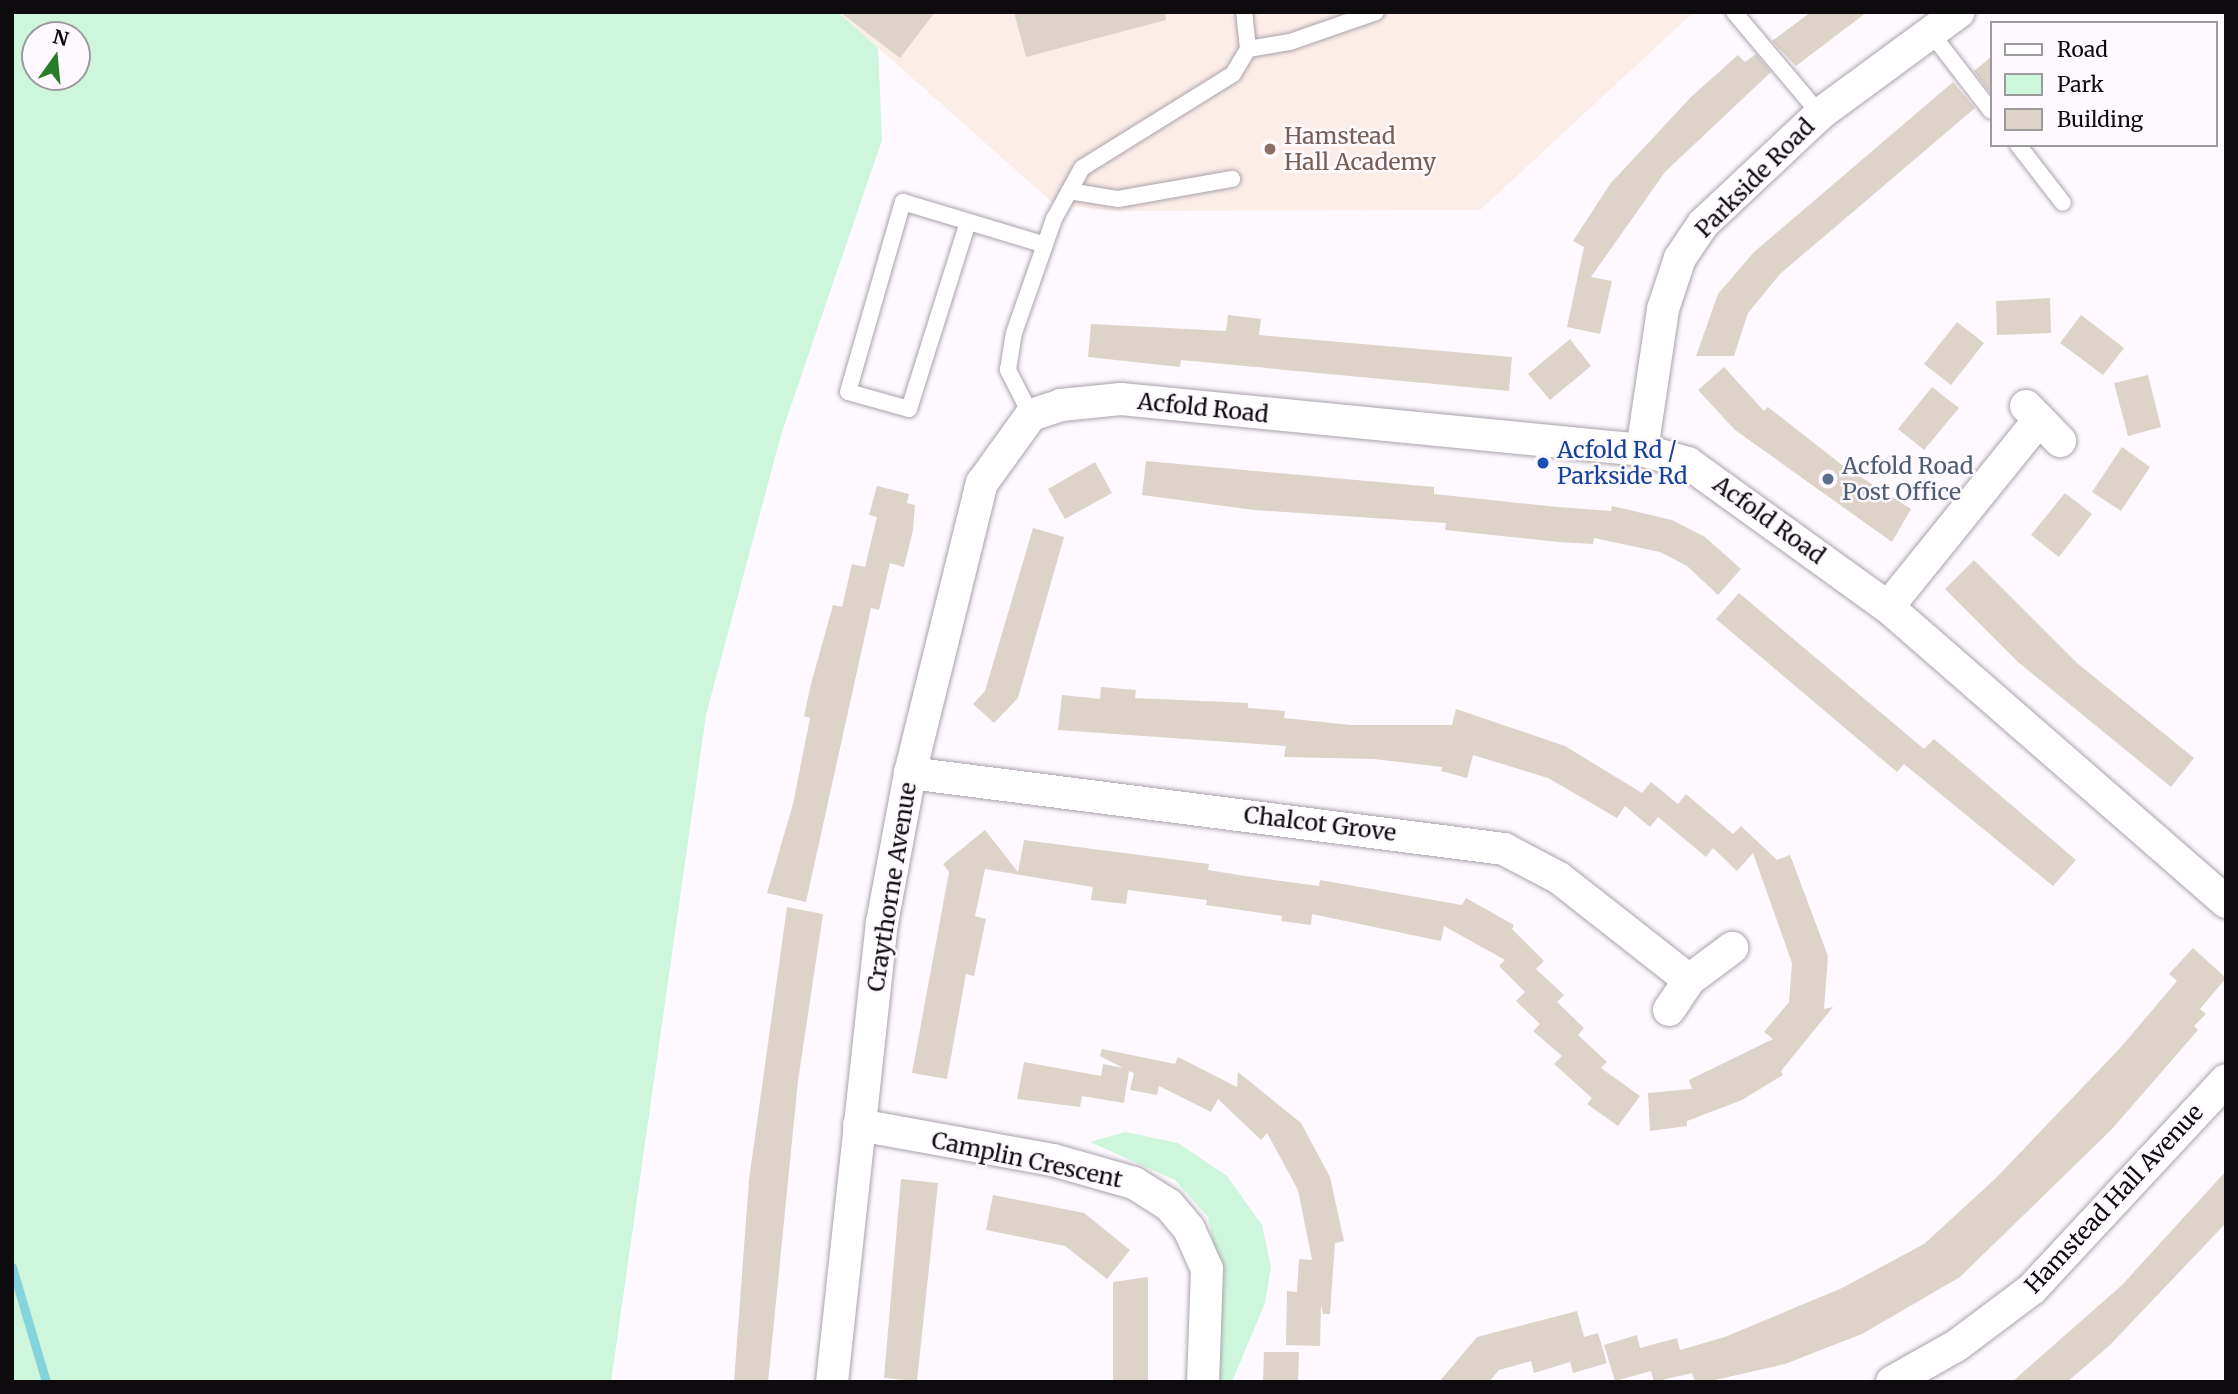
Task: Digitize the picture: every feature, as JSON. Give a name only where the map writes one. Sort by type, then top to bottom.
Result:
[{"type":"street","name":"Parkside Road","points":[[1642,450],[1663,309],[1680,258],[1703,224],[1819,114],[1959,12]]},
{"type":"street","name":"Acfold Road","points":[[1031,415],[1061,405],[1121,400],[1642,450],[1688,463],[1888,607],[2226,902]]},
{"type":"street","name":"Craythorne Avenue","points":[[832,1382],[882,923],[910,773],[982,483],[1031,415]]},
{"type":"street","points":[[1888,607],[2041,423]]},
{"type":"street","name":"Chalcot Grove","points":[[910,773],[1504,849],[1559,878],[1689,980]]},
{"type":"street","points":[[1669,1010],[1689,980],[1732,948]]},
{"type":"street","name":"Hamstead Hall Avenue","points":[[1892,1382],[1956,1346],[2032,1289],[2226,1080]]},
{"type":"street","name":"Camplin Crescent","points":[[859,1125],[1053,1160],[1134,1183],[1169,1205],[1189,1228],[1207,1269],[1203,1382]]},
{"type":"lane","points":[[1031,415],[1008,370],[1014,333],[1045,245],[1069,191],[1082,168],[1233,74],[1248,49],[1244,12]]},
{"type":"lane","points":[[1248,49],[1290,42],[1377,12]]},
{"type":"lane","points":[[1734,12],[1819,114]]},
{"type":"lane","points":[[1931,33],[1990,110]]},
{"type":"lane","points":[[2020,147],[2063,203]]},
{"type":"lane","points":[[1069,191],[1118,199],[1232,179]]},
{"type":"lane","points":[[968,222],[909,409],[848,392],[903,202],[1045,245]]},
{"type":"shaded area","name":"Hamstead Hall Academy","points":[[838,12],[1694,12],[1480,210],[1113,211],[1054,204]]},
{"type":"green space","points":[[12,12],[838,12],[878,48],[882,140],[781,435],[706,715],[611,1382],[12,1382]]},
{"type":"green space","points":[[1125,1132],[1178,1143],[1227,1176],[1262,1225],[1271,1267],[1265,1303],[1232,1382],[1218,1382],[1222,1290],[1208,1217],[1175,1180],[1090,1142]]},
{"type":"building","points":[[840,12],[935,12],[900,58]]},
{"type":"building","points":[[1014,12],[1165,12],[1166,20],[1026,57]]},
{"type":"building","points":[[1811,12],[1867,12],[1796,66],[1772,41]]},
{"type":"building","points":[[1756,54],[1771,72],[1665,172],[1591,277],[1612,281],[1600,334],[1567,327],[1584,247],[1573,241],[1610,184],[1691,97],[1738,55],[1745,62]]},
{"type":"building","points":[[1990,58],[1990,93],[1974,71]]},
{"type":"building","points":[[1953,82],[1975,108],[1780,274],[1748,313],[1734,356],[1696,356],[1718,294],[1754,252]]},
{"type":"building","points":[[2050,298],[2051,333],[1997,335],[1996,301]]},
{"type":"building","points":[[1228,315],[1261,319],[1259,335],[1512,357],[1509,391],[1181,360],[1180,367],[1088,357],[1091,324],[1226,331]]},
{"type":"building","points":[[2081,315],[2124,348],[2103,375],[2060,343]]},
{"type":"building","points":[[1957,322],[1984,343],[1951,385],[1924,364]]},
{"type":"building","points":[[1570,339],[1591,366],[1550,400],[1528,374]]},
{"type":"building","points":[[1724,367],[1764,411],[1768,407],[1842,465],[1911,509],[1892,542],[1735,430],[1698,390]]},
{"type":"building","points":[[2148,375],[2161,427],[2128,436],[2114,383]]},
{"type":"building","points":[[1932,387],[1959,408],[1924,450],[1898,429]]},
{"type":"building","points":[[2122,447],[2150,467],[2121,511],[2092,492]]},
{"type":"building","points":[[1146,461],[1434,487],[1434,494],[1558,507],[1611,511],[1612,506],[1672,520],[1705,537],[1741,569],[1718,595],[1687,566],[1660,552],[1594,538],[1593,544],[1559,542],[1445,530],[1446,523],[1254,510],[1142,495]]},
{"type":"building","points":[[1095,462],[1112,493],[1065,519],[1048,489]]},
{"type":"building","points":[[877,486],[909,494],[907,503],[915,505],[913,530],[904,567],[890,563],[879,610],[871,608],[806,902],[767,893],[793,804],[810,718],[804,716],[811,684],[833,605],[842,607],[852,564],[865,567],[877,517],[869,515]]},
{"type":"building","points":[[2065,493],[2092,514],[2059,557],[2031,535]]},
{"type":"building","points":[[1033,528],[1064,537],[1018,698],[994,723],[973,704],[985,691]]},
{"type":"building","points":[[1974,560],[2077,663],[2194,758],[2171,787],[2018,662],[1945,589]]},
{"type":"building","points":[[1739,593],[1924,749],[1934,739],[2076,860],[2053,886],[1904,764],[1897,772],[1716,619]]},
{"type":"building","points":[[1101,687],[1136,690],[1135,698],[1248,703],[1248,708],[1285,711],[1284,718],[1351,725],[1452,725],[1456,709],[1565,746],[1642,793],[1651,782],[1678,804],[1686,794],[1733,834],[1741,826],[1777,860],[1790,855],[1828,956],[1824,1009],[1833,1007],[1781,1071],[1783,1075],[1742,1100],[1687,1121],[1687,1126],[1650,1131],[1648,1093],[1692,1089],[1689,1080],[1773,1039],[1764,1032],[1789,1002],[1792,963],[1753,853],[1737,871],[1713,848],[1706,857],[1658,817],[1650,827],[1625,806],[1617,818],[1548,778],[1473,755],[1467,778],[1441,771],[1442,767],[1374,759],[1284,757],[1286,746],[1058,730],[1062,695],[1100,699]]},
{"type":"building","points":[[985,830],[1018,872],[1024,840],[1209,864],[1208,870],[1319,886],[1320,880],[1462,905],[1466,898],[1514,925],[1512,929],[1544,961],[1536,969],[1564,995],[1557,1002],[1584,1028],[1578,1035],[1607,1062],[1601,1068],[1640,1096],[1618,1126],[1587,1104],[1592,1098],[1554,1064],[1562,1056],[1533,1031],[1540,1024],[1516,1001],[1525,992],[1499,966],[1505,960],[1444,926],[1441,941],[1312,914],[1311,925],[1281,921],[1282,916],[1206,905],[1207,900],[1128,890],[1126,904],[1091,900],[1093,887],[985,869],[975,916],[986,919],[974,976],[966,974],[947,1079],[912,1073],[949,872],[943,864]]},
{"type":"building","points":[[787,907],[823,914],[798,1081],[768,1382],[734,1382],[749,1180]]},
{"type":"building","points":[[2193,948],[2226,978],[2200,1009],[2206,1014],[2194,1026],[2198,1030],[2112,1129],[1960,1277],[1862,1334],[1785,1364],[1706,1382],[1695,1382],[1692,1373],[1654,1382],[1651,1371],[1615,1381],[1604,1345],[1637,1335],[1640,1348],[1677,1338],[1680,1350],[1725,1337],[1842,1288],[1924,1244],[1996,1178],[2121,1047],[2177,981],[2169,974]]},
{"type":"building","points":[[1102,1049],[1175,1064],[1178,1057],[1237,1087],[1238,1072],[1301,1123],[1330,1177],[1344,1241],[1335,1243],[1330,1314],[1323,1314],[1321,1305],[1320,1346],[1286,1345],[1287,1291],[1297,1292],[1299,1259],[1312,1260],[1298,1190],[1267,1133],[1261,1140],[1218,1099],[1211,1112],[1159,1086],[1157,1095],[1130,1090],[1134,1073],[1129,1071],[1124,1103],[1082,1096],[1080,1107],[1017,1099],[1024,1062],[1101,1076],[1103,1064],[1123,1068],[1100,1056]]},
{"type":"building","points":[[2226,1171],[2226,1223],[2109,1346],[2067,1382],[2012,1382],[2122,1285]]},
{"type":"building","points":[[901,1179],[938,1183],[917,1381],[884,1378]]},
{"type":"building","points":[[993,1195],[1084,1213],[1130,1250],[1107,1279],[1065,1246],[986,1230]]},
{"type":"building","points":[[1148,1277],[1148,1382],[1113,1382],[1113,1282]]},
{"type":"building","points":[[1577,1311],[1584,1337],[1598,1333],[1607,1363],[1573,1373],[1570,1362],[1534,1373],[1531,1361],[1499,1370],[1489,1382],[1439,1382],[1477,1337]]},
{"type":"building","points":[[1264,1352],[1299,1352],[1298,1382],[1263,1382]]},
{"type":"waterway","points":[[12,1267],[46,1382]]},
{"type":"place","name":"Hamstead Hall Academy","points":[[1270,149]]},
{"type":"place","name":"Acfold Rd / Parkside Rd","points":[[1543,463]]},
{"type":"place","name":"Acfold Road Post Office","points":[[1828,479]]}]
